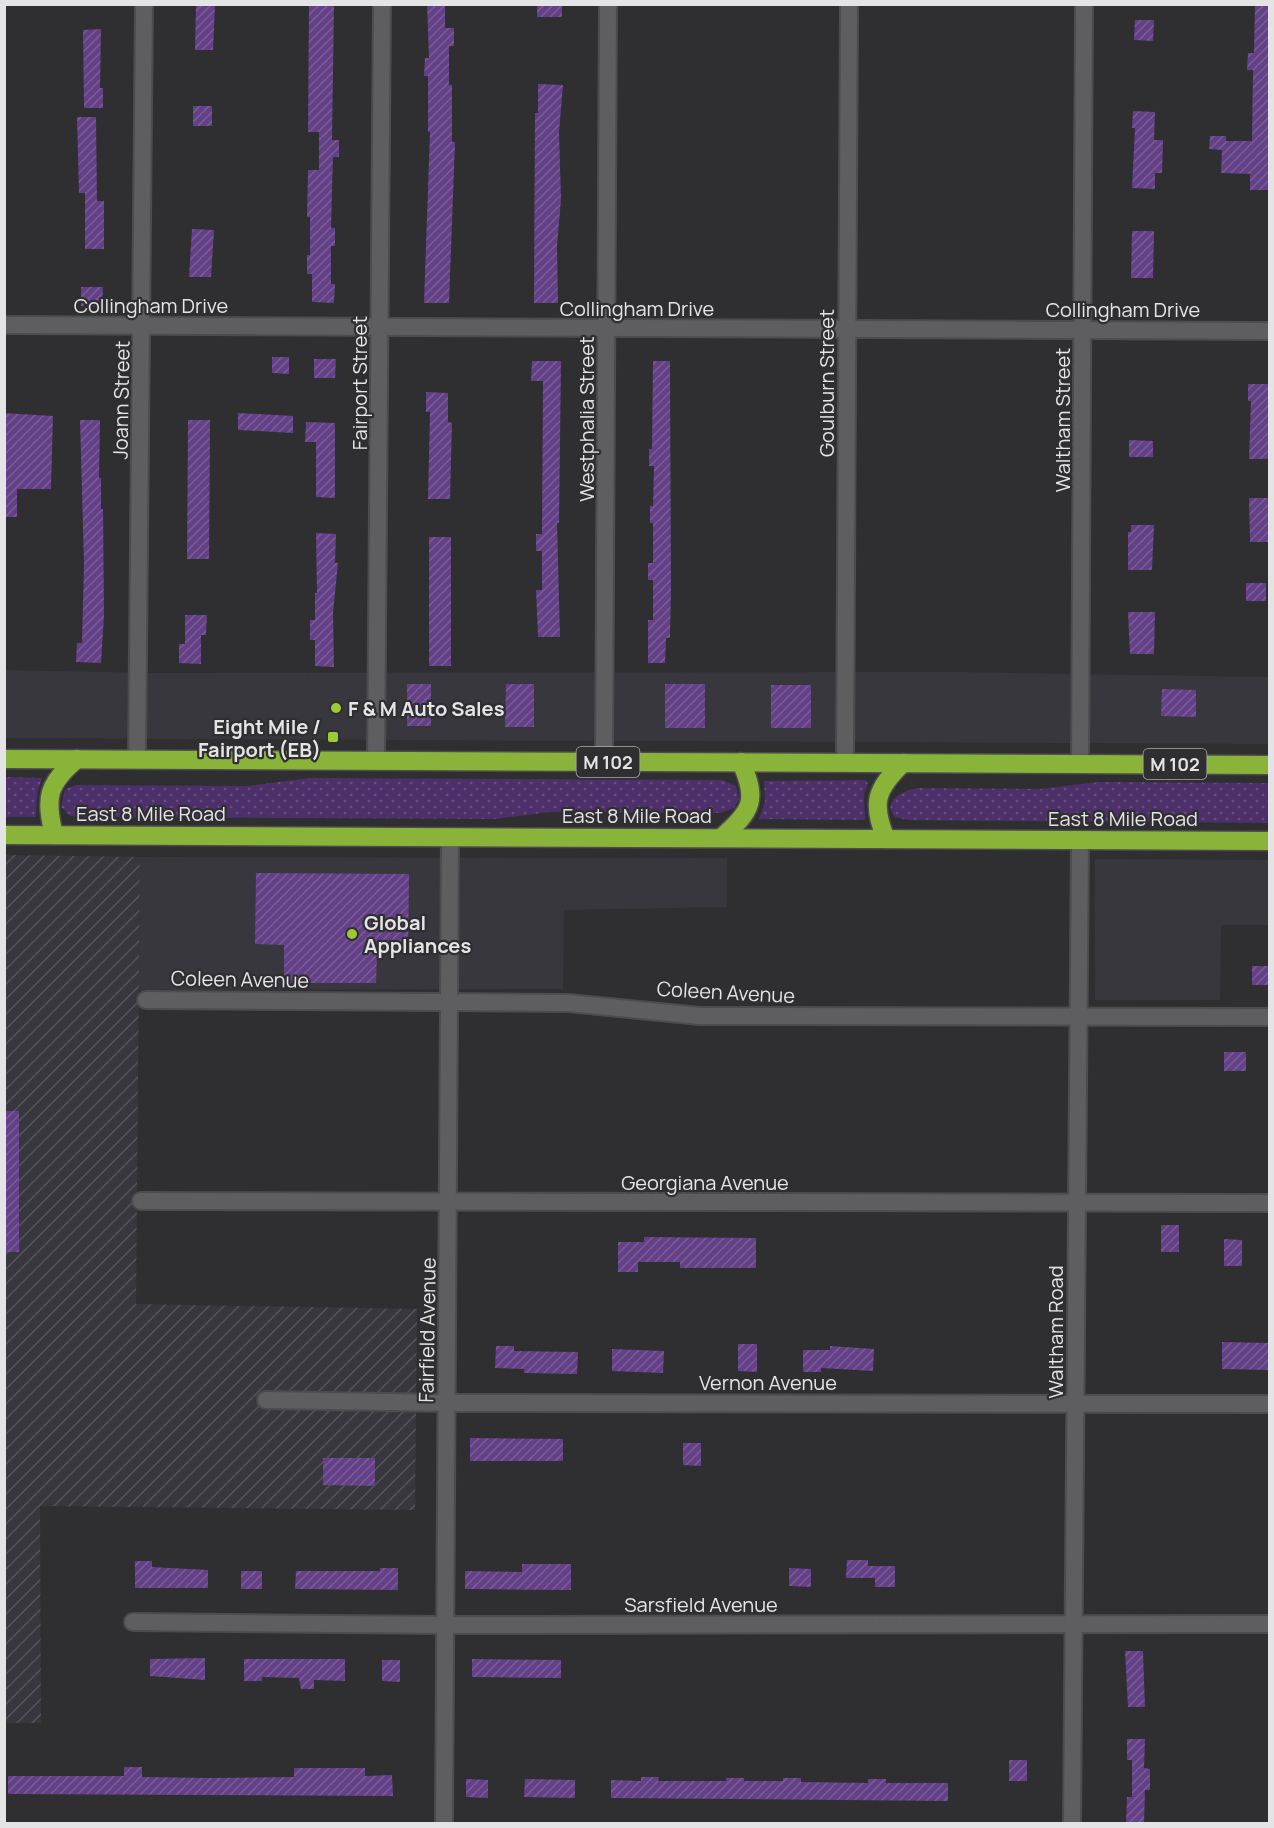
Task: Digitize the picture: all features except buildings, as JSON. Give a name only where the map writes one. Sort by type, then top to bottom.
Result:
[{"type":"highway","name":"M 102","points":[[4,759],[1269,765]]},
{"type":"highway","points":[[54,835],[49,810],[50,791],[62,771],[77,759]]},
{"type":"highway","points":[[722,837],[741,820],[750,804],[750,785],[741,762]]},
{"type":"highway","points":[[886,839],[878,815],[878,796],[888,778],[903,763]]},
{"type":"highway","name":"East 8 Mile Road","points":[[4,835],[1269,841]]},
{"type":"street","name":"Joann Street","points":[[137,759],[143,325],[144,4]]},
{"type":"street","name":"Fairport Street","points":[[376,761],[382,4]]},
{"type":"street","name":"Westphalia Street","points":[[604,762],[608,4]]},
{"type":"street","name":"Goulburn Street","points":[[845,763],[849,4]]},
{"type":"street","name":"Waltham Street","points":[[1080,764],[1084,4]]},
{"type":"street","name":"Collingham Drive","points":[[4,325],[1269,331]]},
{"type":"street","name":"Fairfield Avenue","points":[[444,1824],[450,837]]},
{"type":"street","name":"Waltham Road","points":[[1072,1824],[1080,840]]},
{"type":"street","name":"Coleen Avenue","points":[[146,999],[590,1004],[699,1016],[1269,1017]]},
{"type":"street","name":"Georgiana Avenue","points":[[141,1202],[1269,1203]]},
{"type":"street","name":"Vernon Avenue","points":[[266,1400],[447,1403],[1269,1404]]},
{"type":"street","name":"Sarsfield Avenue","points":[[133,1622],[445,1625],[1269,1624]]},
{"type":"shaded area","points":[[5,670],[149,673],[960,672],[1270,677],[1269,744],[5,738]]},
{"type":"shaded area","points":[[5,777],[42,778],[37,793],[36,817],[5,817]]},
{"type":"shaded area","points":[[309,778],[722,780],[736,786],[739,799],[734,808],[721,813],[550,812],[494,819],[76,817],[69,815],[61,807],[65,789],[76,785],[248,786]]},
{"type":"shaded area","points":[[866,780],[868,784],[864,794],[865,820],[759,819],[765,801],[764,781]]},
{"type":"shaded area","points":[[1098,782],[1269,783],[1269,823],[908,820],[895,817],[891,811],[895,798],[917,788],[1041,789]]},
{"type":"shaded area","points":[[5,855],[140,857],[136,1304],[417,1309],[415,1510],[40,1506],[41,1723],[5,1723]]},
{"type":"shaded area","points":[[140,857],[727,858],[727,907],[564,910],[563,989],[139,990]]},
{"type":"shaded area","points":[[1095,859],[1269,860],[1269,925],[1221,925],[1220,1000],[1095,1000]]},
{"type":"place","name":"F & M Auto Sales","points":[[336,708]]},
{"type":"place","name":"Eight Mile / Fairport (EB)","points":[[333,737]]},
{"type":"place","name":"Global Appliances","points":[[352,934]]}]
